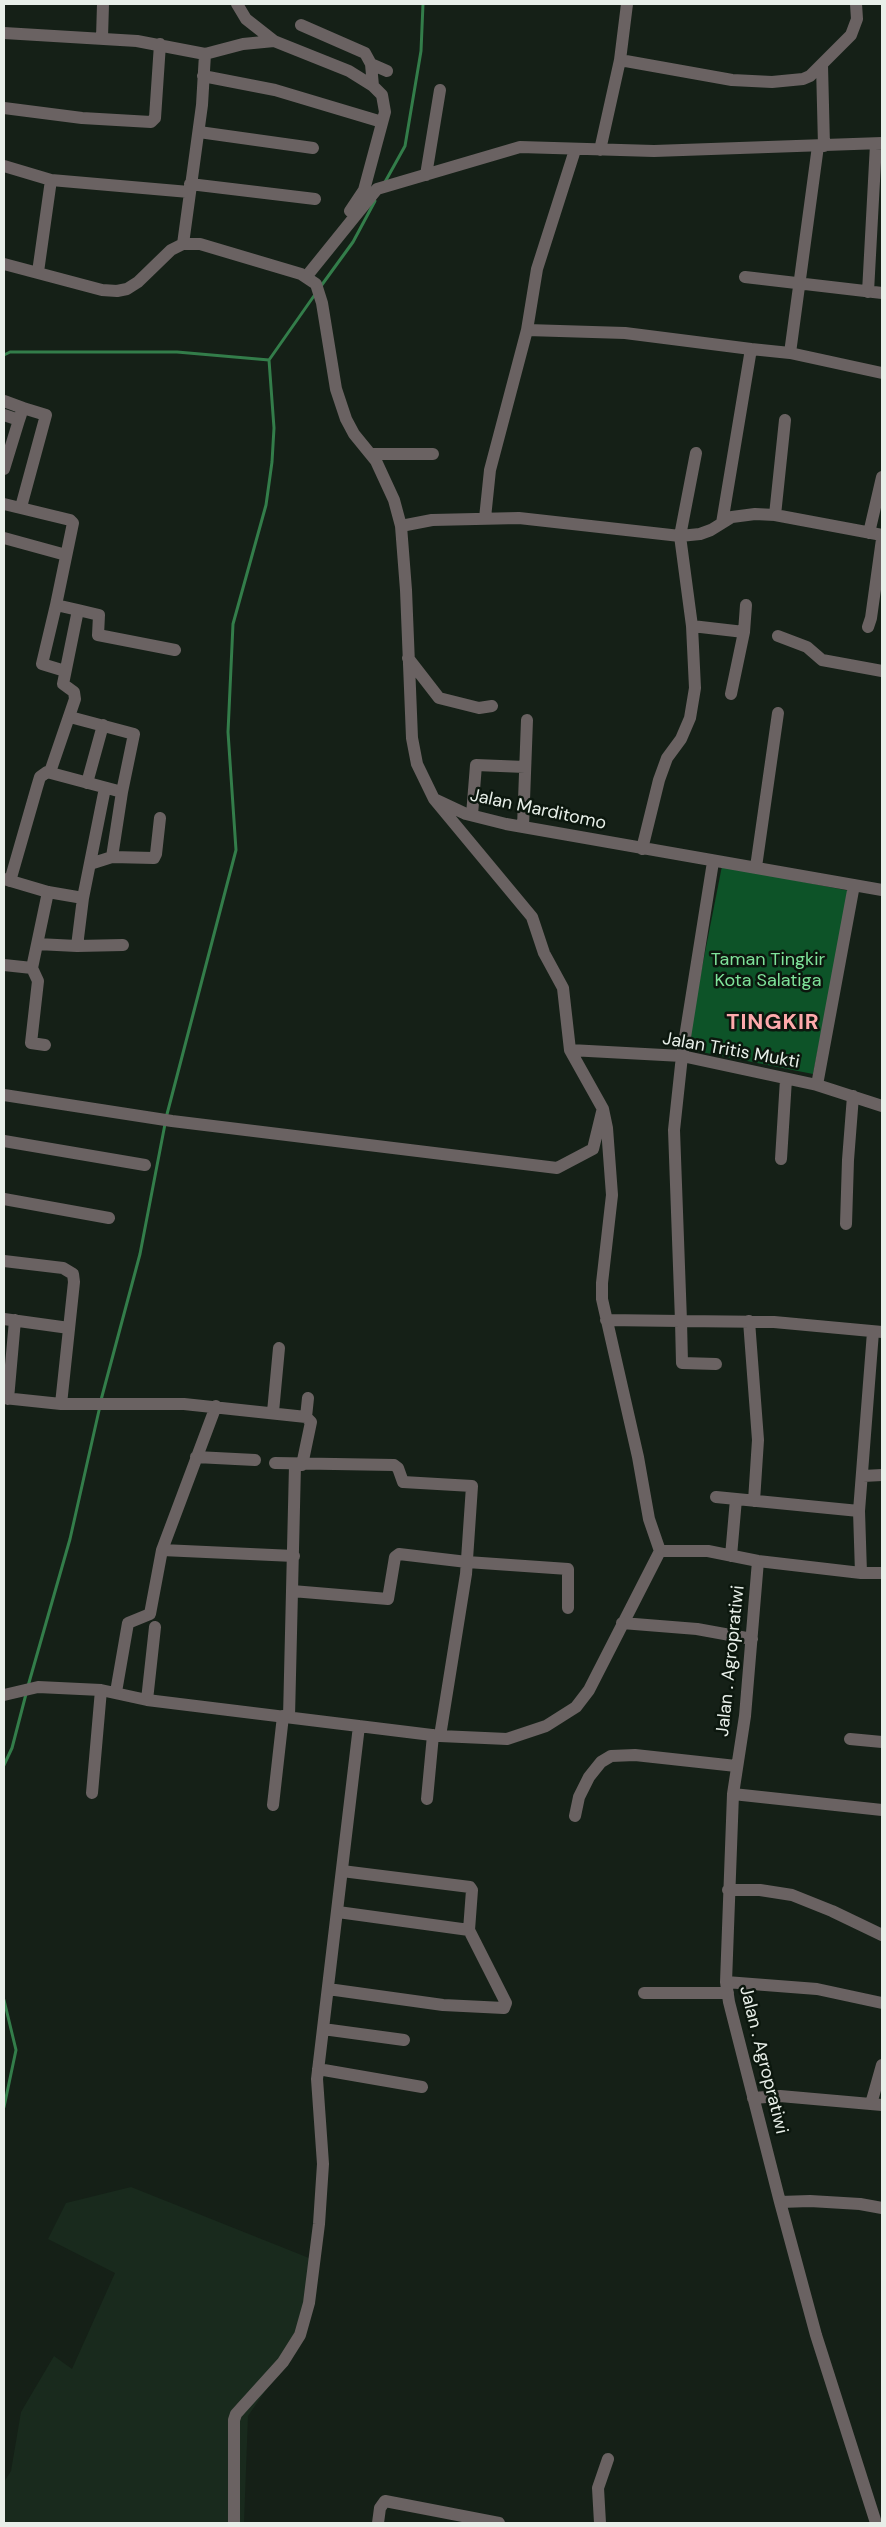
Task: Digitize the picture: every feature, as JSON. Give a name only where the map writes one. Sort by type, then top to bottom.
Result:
[{"type":"street","points":[[102,38],[103,4]]},
{"type":"street","points":[[237,4],[246,19],[274,41],[349,70],[373,86],[382,95],[384,102],[382,122],[364,190],[308,278]]},
{"type":"street","points":[[600,150],[620,60],[627,4]]},
{"type":"street","points":[[620,60],[748,81],[803,79],[822,65],[851,35],[857,19],[856,4]]},
{"type":"street","points":[[301,25],[365,53],[371,64],[373,86]]},
{"type":"street","points":[[4,33],[102,38],[160,44],[204,54],[243,44],[274,41]]},
{"type":"street","points":[[4,108],[82,118],[151,122],[155,118],[160,44]]},
{"type":"street","points":[[183,244],[199,132],[204,54]]},
{"type":"street","points":[[371,64],[387,71]]},
{"type":"street","points":[[790,353],[798,284],[821,146],[822,65]]},
{"type":"street","points":[[203,76],[275,90],[382,122]]},
{"type":"street","points":[[426,174],[440,90]]},
{"type":"street","points":[[199,132],[313,148]]},
{"type":"street","points":[[308,278],[377,189],[520,146],[600,150],[879,144],[868,292]]},
{"type":"street","points":[[485,518],[490,470],[527,330],[537,269],[575,150]]},
{"type":"street","points":[[4,166],[51,180],[190,188],[315,199]]},
{"type":"street","points":[[38,272],[51,180]]},
{"type":"street","points":[[4,264],[102,290],[127,289],[138,282],[171,250],[183,244],[200,244],[308,278],[322,304],[339,396],[354,434],[372,454],[394,500],[401,526],[414,752],[434,799],[532,917],[544,953],[563,988],[570,1050],[603,1109],[607,1128],[612,1195],[602,1283],[606,1320],[638,1457],[649,1518],[660,1551],[589,1690],[576,1707],[546,1726],[507,1739],[436,1736],[147,1700],[101,1690],[38,1687],[6,1694]]},
{"type":"street","points":[[745,277],[882,293]]},
{"type":"street","points":[[527,330],[625,333],[790,353],[882,373]]},
{"type":"street","points":[[722,523],[751,349]]},
{"type":"street","points":[[4,401],[21,414]]},
{"type":"street","points":[[4,469],[21,414]]},
{"type":"street","points":[[4,415],[46,416],[21,507]]},
{"type":"street","points":[[775,515],[785,420]]},
{"type":"street","points":[[642,849],[659,780],[667,758],[681,739],[690,718],[695,688],[692,626],[680,536],[696,453]]},
{"type":"street","points":[[372,454],[433,454]]},
{"type":"street","points":[[869,533],[882,477]]},
{"type":"street","points":[[4,504],[72,521],[56,605],[42,664],[65,671]]},
{"type":"street","points":[[401,526],[432,520],[519,518],[680,536],[700,534],[742,514],[775,515],[882,535]]},
{"type":"street","points":[[4,538],[66,555]]},
{"type":"street","points":[[868,627],[871,618],[882,539]]},
{"type":"street","points":[[731,694],[744,632],[746,604]]},
{"type":"street","points":[[56,605],[99,615],[97,634],[99,636],[175,650]]},
{"type":"street","points":[[78,610],[63,684],[76,695],[50,772],[40,777],[7,880],[48,892],[83,898]]},
{"type":"street","points":[[692,626],[744,632]]},
{"type":"street","points":[[778,636],[808,648],[822,660],[882,671]]},
{"type":"street","points":[[408,658],[426,684],[444,700],[479,708],[492,706]]},
{"type":"street","points":[[756,867],[778,713]]},
{"type":"street","points":[[70,717],[135,735],[122,792],[112,857]]},
{"type":"street","points":[[523,827],[527,720]]},
{"type":"street","points":[[86,783],[103,725]]},
{"type":"street","points":[[472,815],[476,765],[525,767]]},
{"type":"street","points":[[50,772],[122,792]]},
{"type":"street","points":[[77,946],[83,898],[105,788]]},
{"type":"street","name":"Jalan Marditomo","points":[[434,799],[472,815],[523,827],[713,862],[756,867],[882,890]]},
{"type":"street","points":[[90,864],[112,857],[145,859],[155,857],[160,818]]},
{"type":"street","points":[[713,862],[682,1056],[674,1130],[682,1363],[716,1364]]},
{"type":"street","points":[[817,1085],[854,885]]},
{"type":"street","points":[[45,1045],[32,1043],[38,981],[32,968],[48,892]]},
{"type":"street","points":[[37,944],[77,946],[123,945]]},
{"type":"street","points":[[4,965],[32,968]]},
{"type":"street","name":"Jalan Tritis Mukti","points":[[570,1050],[682,1056],[817,1085],[882,1106]]},
{"type":"street","points":[[781,1159],[786,1078]]},
{"type":"street","points":[[4,1095],[172,1121],[557,1168],[593,1149],[603,1109]]},
{"type":"street","points":[[846,1224],[853,1096]]},
{"type":"street","points":[[4,1141],[145,1165]]},
{"type":"street","points":[[4,1199],[109,1218]]},
{"type":"street","points":[[4,1261],[63,1268],[73,1274],[74,1282],[61,1404]]},
{"type":"street","points":[[69,1328],[9,1319],[6,1398],[61,1404],[111,1402],[216,1406],[306,1417],[311,1422],[298,1465],[286,1717],[273,1805]]},
{"type":"street","points":[[606,1320],[749,1321],[878,1332],[860,1510],[861,1573]]},
{"type":"street","points":[[749,1321],[758,1440],[754,1501]]},
{"type":"street","points":[[273,1412],[279,1348]]},
{"type":"street","points":[[306,1417],[308,1398]]},
{"type":"street","points":[[116,1692],[128,1622],[150,1614],[162,1550],[216,1406]]},
{"type":"street","points":[[196,1457],[255,1460]]},
{"type":"street","points":[[275,1463],[298,1465],[394,1465],[398,1468],[404,1482],[471,1485],[473,1490],[467,1562],[436,1736],[427,1799]]},
{"type":"street","points":[[863,1476],[882,1475]]},
{"type":"street","points":[[716,1497],[860,1510]]},
{"type":"street","points":[[731,1556],[736,1499]]},
{"type":"street","points":[[162,1550],[294,1556]]},
{"type":"street","points":[[660,1551],[699,1551],[758,1561],[861,1573],[882,1573]]},
{"type":"street","points":[[292,1591],[387,1600],[390,1598],[397,1555],[568,1569],[568,1608]]},
{"type":"street","name":"Jalan . Agropratiwi","points":[[758,1561],[746,1716],[736,1766],[733,1794],[728,1890],[727,1987],[753,2098],[816,2335],[876,2523]]},
{"type":"street","points":[[622,1623],[697,1629],[752,1639]]},
{"type":"street","points":[[147,1700],[155,1627]]},
{"type":"street","points":[[92,1793],[101,1690]]},
{"type":"street","points":[[234,2523],[234,2420],[236,2414],[283,2362],[300,2335],[308,2303],[319,2224],[323,2164],[317,2109],[318,2069],[359,1726]]},
{"type":"street","points":[[850,1739],[882,1742]]},
{"type":"street","points":[[575,1816],[579,1797],[589,1777],[601,1762],[611,1756],[635,1755],[736,1766]]},
{"type":"street","points":[[733,1794],[882,1810]]},
{"type":"street","points":[[328,1989],[443,2004],[502,2009],[506,2007],[506,2003],[469,1930],[472,1890],[470,1887],[342,1871]]},
{"type":"street","points":[[728,1890],[760,1890],[792,1895],[832,1910],[882,1935]]},
{"type":"street","points":[[338,1912],[469,1930]]},
{"type":"street","points":[[644,1993],[727,1987],[817,1989],[882,2003]]},
{"type":"street","points":[[323,2030],[404,2040]]},
{"type":"street","points":[[753,2098],[780,2096],[877,2104],[882,2065]]},
{"type":"street","points":[[318,2069],[422,2087]]},
{"type":"street","points":[[780,2202],[826,2202],[882,2208]]},
{"type":"street","points":[[600,2523],[598,2488],[608,2460]]},
{"type":"street","points":[[378,2523],[380,2508],[385,2501],[499,2523]]},
{"type":"shaded area","points":[[131,2187],[314,2260],[293,2351],[248,2416],[244,2523],[4,2523],[4,2482],[11,2471],[21,2412],[54,2356],[72,2369],[115,2273],[48,2239],[66,2203]]},
{"type":"green space","name":"Taman Tingkir Kota Salatiga","points":[[722,866],[850,891],[813,1074],[686,1049]]},
{"type":"waterway","points":[[385,182],[405,146],[421,51],[423,4]]},
{"type":"waterway","points":[[321,286],[353,242],[375,201]]},
{"type":"waterway","points":[[166,1118],[236,850],[228,732],[233,624],[266,505],[272,462],[274,428],[269,360],[316,293]]},
{"type":"waterway","points":[[4,355],[10,352],[177,352],[269,360]]},
{"type":"waterway","points":[[101,1400],[140,1254],[165,1124]]},
{"type":"waterway","points":[[28,1686],[70,1539],[100,1406]]},
{"type":"waterway","points":[[4,1765],[12,1748],[26,1694]]},
{"type":"waterway","points":[[4,2000],[16,2050],[4,2107]]},
{"type":"district","name":"TINGKIR","points":[[773,1023]]}]
